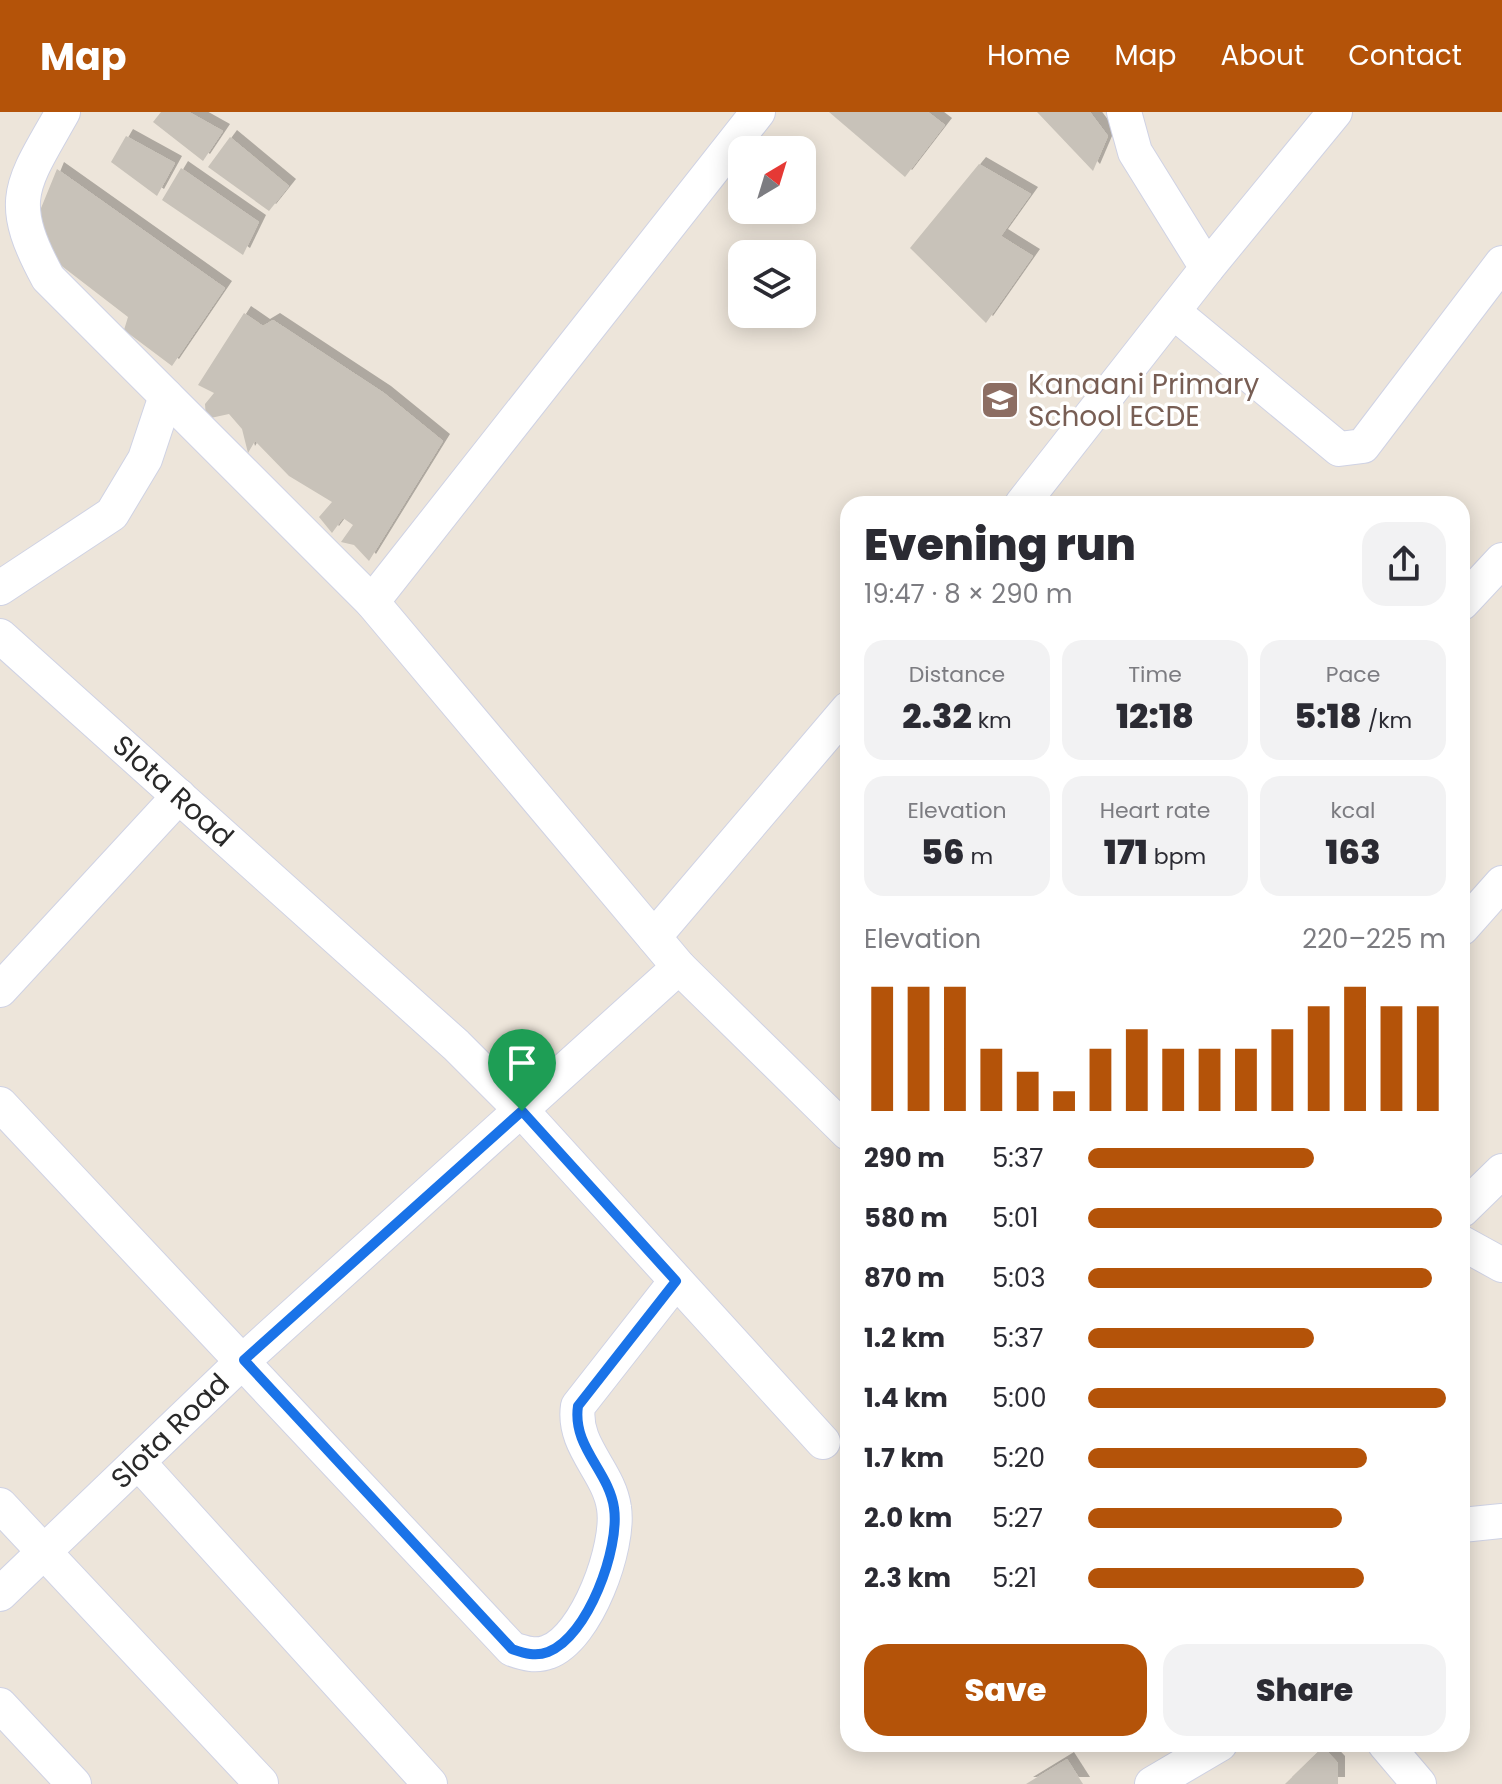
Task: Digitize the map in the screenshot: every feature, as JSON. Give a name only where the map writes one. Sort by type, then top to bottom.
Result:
[{"type":"street","points":[[63,112],[22,187],[22,218],[28,240],[48,278],[372,602],[679,967],[840,1125]]},
{"type":"street","points":[[372,602],[758,112]]},
{"type":"street","points":[[1124,112],[1135,152],[1207,268]]},
{"type":"street","points":[[1028,496],[1175,313],[1207,268],[1335,112]]},
{"type":"street","points":[[1175,313],[1339,449],[1363,446],[1502,263]]},
{"type":"street","points":[[0,588],[112,514],[145,459],[166,396]]},
{"type":"street","points":[[1470,594],[1502,560]]},
{"type":"street","name":"Slota Road","points":[[0,636],[456,1045],[522,1111],[823,1442]]},
{"type":"street","points":[[654,937],[840,718]]},
{"type":"street","points":[[0,990],[179,796]]},
{"type":"street","points":[[1470,919],[1502,883]]},
{"type":"street","name":"Slota Road","points":[[0,1594],[244,1360],[679,967]]},
{"type":"street","points":[[0,1104],[244,1360],[512,1649],[528,1655],[550,1652],[578,1626],[594,1603],[615,1524],[614,1505],[578,1432],[578,1406],[676,1281]]},
{"type":"street","points":[[1470,1202],[1502,1171]]},
{"type":"street","points":[[1470,1247],[1502,1265]]},
{"type":"street","points":[[138,1462],[430,1784]]},
{"type":"street","points":[[0,1505],[261,1783]]},
{"type":"street","points":[[1470,1524],[1502,1521]]},
{"type":"street","points":[[0,1705],[74,1784]]},
{"type":"street","points":[[1152,1784],[1206,1752]]},
{"type":"street","points":[[1392,1752],[1419,1784]]},
{"type":"building","points":[[161,112],[189,112],[223,131],[203,161],[153,122]]},
{"type":"building","points":[[829,112],[928,112],[945,125],[905,177]]},
{"type":"building","points":[[1037,112],[1090,112],[1108,136],[1093,171]]},
{"type":"building","points":[[126,136],[175,163],[157,196],[111,162]]},
{"type":"building","points":[[230,137],[289,186],[269,211],[208,167]]},
{"type":"building","points":[[979,164],[1031,194],[1001,236],[1033,256],[986,323],[910,248]]},
{"type":"building","points":[[181,168],[259,222],[243,255],[162,200]]},
{"type":"building","points":[[57,169],[225,288],[172,366],[124,330],[128,317],[28,240]]},
{"type":"building","points":[[244,313],[263,326],[273,320],[384,393],[443,441],[369,561],[354,545],[341,542],[353,525],[343,518],[332,533],[319,517],[332,502],[289,476],[255,441],[248,453],[242,429],[229,414],[206,419],[205,404],[214,393],[198,385]]},
{"type":"building","points":[[1318,1752],[1328,1752],[1338,1763],[1338,1784],[1285,1784]]},
{"type":"building","points":[[1067,1759],[1083,1784],[1026,1784]]},
{"type":"place","name":"Kanaani Primary School ECDE","points":[[1000,400]]},
{"type":"route","points":[[522,1111],[676,1281],[578,1406],[578,1432],[614,1505],[615,1524],[610,1552],[594,1603],[578,1626],[550,1652],[528,1655],[512,1649],[244,1360],[522,1111]]}]
